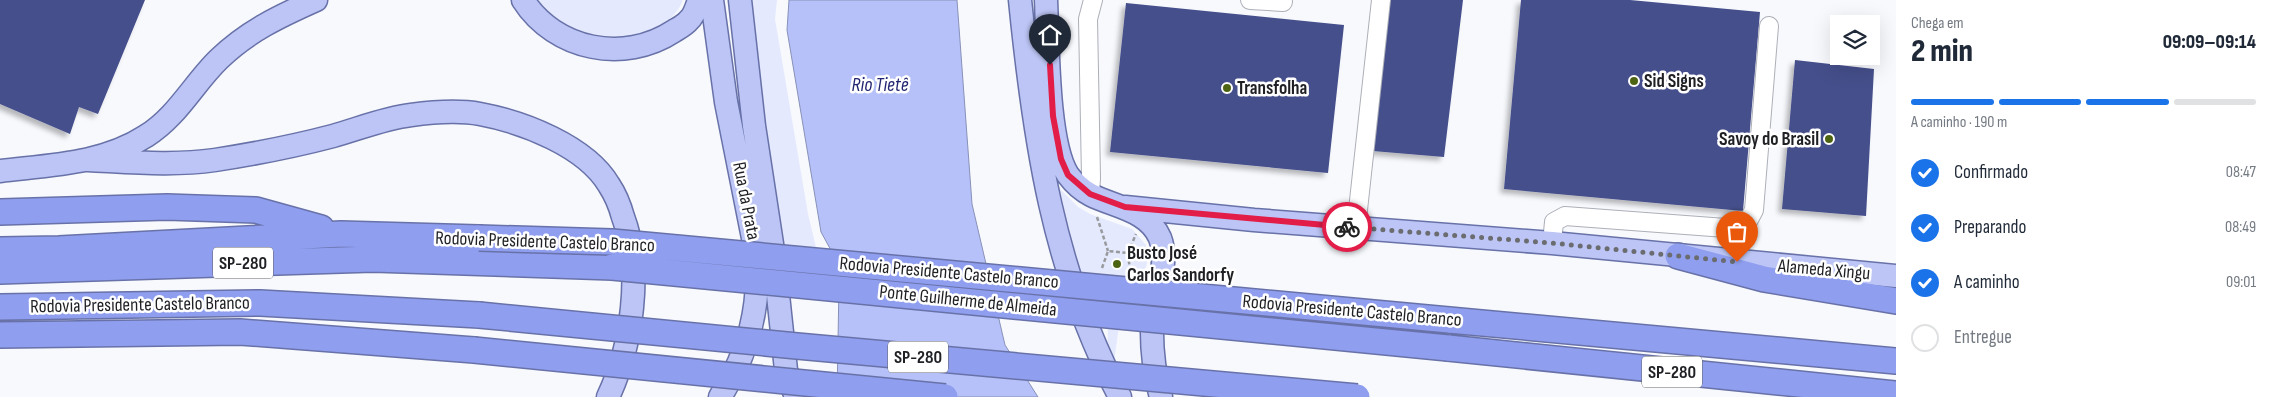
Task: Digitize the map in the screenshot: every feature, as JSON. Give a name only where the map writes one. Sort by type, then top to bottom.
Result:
[{"type":"highway","points":[[0,212],[167,208],[256,210],[340,234]]},
{"type":"highway","name":"Rodovia Presidente Castelo Branco","points":[[0,250],[58,249],[340,234],[612,242],[1896,361]]},
{"type":"highway","points":[[1678,256],[1764,279],[1896,301]]},
{"type":"highway","name":"Rodovia Presidente Castelo Branco","points":[[0,270],[373,259],[487,262]]},
{"type":"highway","name":"Ponte Guilherme de Almeida","points":[[487,262],[612,267],[1448,348]]},
{"type":"highway","name":"Rodovia Presidente Castelo Branco","points":[[0,307],[260,303],[479,315],[1357,397]]},
{"type":"highway","points":[[3,336],[92,306]]},
{"type":"highway","name":"Rodovia Presidente Castelo Branco","points":[[3,336],[240,332],[474,350],[945,397]]},
{"type":"highway","name":"Rodovia Presidente Castelo Branco","points":[[1448,348],[1896,394]]},
{"type":"main road","points":[[88,160],[128,146],[162,125],[220,59],[264,24],[316,0]]},
{"type":"main road","points":[[523,0],[532,14],[550,30],[571,41],[608,49],[641,47],[666,36],[690,20],[700,0]]},
{"type":"main road","name":"Rua da Prata","points":[[712,0],[726,102],[756,253],[758,274],[755,316],[742,354],[720,397]]},
{"type":"main road","name":"Rua da Prata","points":[[740,0],[754,126],[774,258],[786,370],[796,397]]},
{"type":"main road","points":[[1020,0],[1034,126],[1046,192],[1062,254],[1076,294],[1095,343],[1120,397]]},
{"type":"main road","points":[[1046,0],[1056,140],[1068,175],[1090,194],[1125,207],[1142,217],[1152,225],[1160,237],[1163,251],[1163,266],[1160,281],[1154,293],[1152,361],[1161,397]]},
{"type":"main road","points":[[0,170],[88,160],[153,163],[214,160],[318,140],[409,115],[444,112],[480,114],[530,128],[565,144],[588,162],[609,184],[631,237],[633,278],[626,343],[616,381],[608,397]]},
{"type":"main road","name":"Alameda Xingu","points":[[1125,207],[1356,228],[1552,243],[1896,276]]},
{"type":"main road","points":[[1076,294],[1098,301],[1134,303],[1154,293]]},
{"type":"lane","points":[[1090,194],[1088,19],[1093,0]]},
{"type":"lane","points":[[1250,0],[1283,2]]},
{"type":"lane","points":[[1356,228],[1381,0]]},
{"type":"lane","points":[[1552,243],[1554,222],[1565,216],[1739,230],[1745,227],[1754,210],[1769,26]]},
{"type":"path","points":[[1090,194],[1108,251],[1102,268],[1109,273]]},
{"type":"path","points":[[1108,251],[1128,253],[1131,270],[1124,274]]},
{"type":"shaded area","points":[[537,0],[683,0],[675,14],[663,24],[634,36],[617,37],[600,36],[570,27],[552,15]]},
{"type":"shaded area","points":[[742,0],[777,0],[775,19],[808,214],[822,272],[781,268]]},
{"type":"shaded area","points":[[1059,188],[1078,207],[1090,214],[1132,229],[1146,245],[1147,263],[1142,282],[1123,297],[1114,362],[1107,353],[1108,328],[1101,293],[1084,279],[1075,266],[1055,189]]},
{"type":"water","name":"Rio Tietê","points":[[789,0],[957,0],[972,204],[1005,345],[1038,397],[837,397],[839,284],[833,254],[821,232],[787,30]]},
{"type":"building","points":[[0,0],[145,0],[98,114],[79,107],[70,134],[0,104]]},
{"type":"building","points":[[1387,0],[1463,0],[1444,157],[1373,151]]},
{"type":"building","name":"Sid Signs","points":[[1521,0],[1630,0],[1760,12],[1743,211],[1504,189]]},
{"type":"building","name":"Transfolha","points":[[1126,3],[1344,25],[1328,173],[1110,152]]},
{"type":"building","name":"Savoy do Brasil","points":[[1795,60],[1874,69],[1866,216],[1782,209]]},
{"type":"way so far","points":[[1347,227],[1552,243],[1737,262]]},
{"type":"place","name":"Sid Signs","points":[[1634,81]]},
{"type":"place","name":"Transfolha","points":[[1227,88]]},
{"type":"place","name":"Savoy do Brasil","points":[[1829,139]]},
{"type":"place","name":"Busto José Carlos Sandorfy","points":[[1117,264]]},
{"type":"route","points":[[1050,65],[1053,116],[1061,159],[1068,175],[1077,185],[1090,194],[1125,207],[1347,227]]}]
